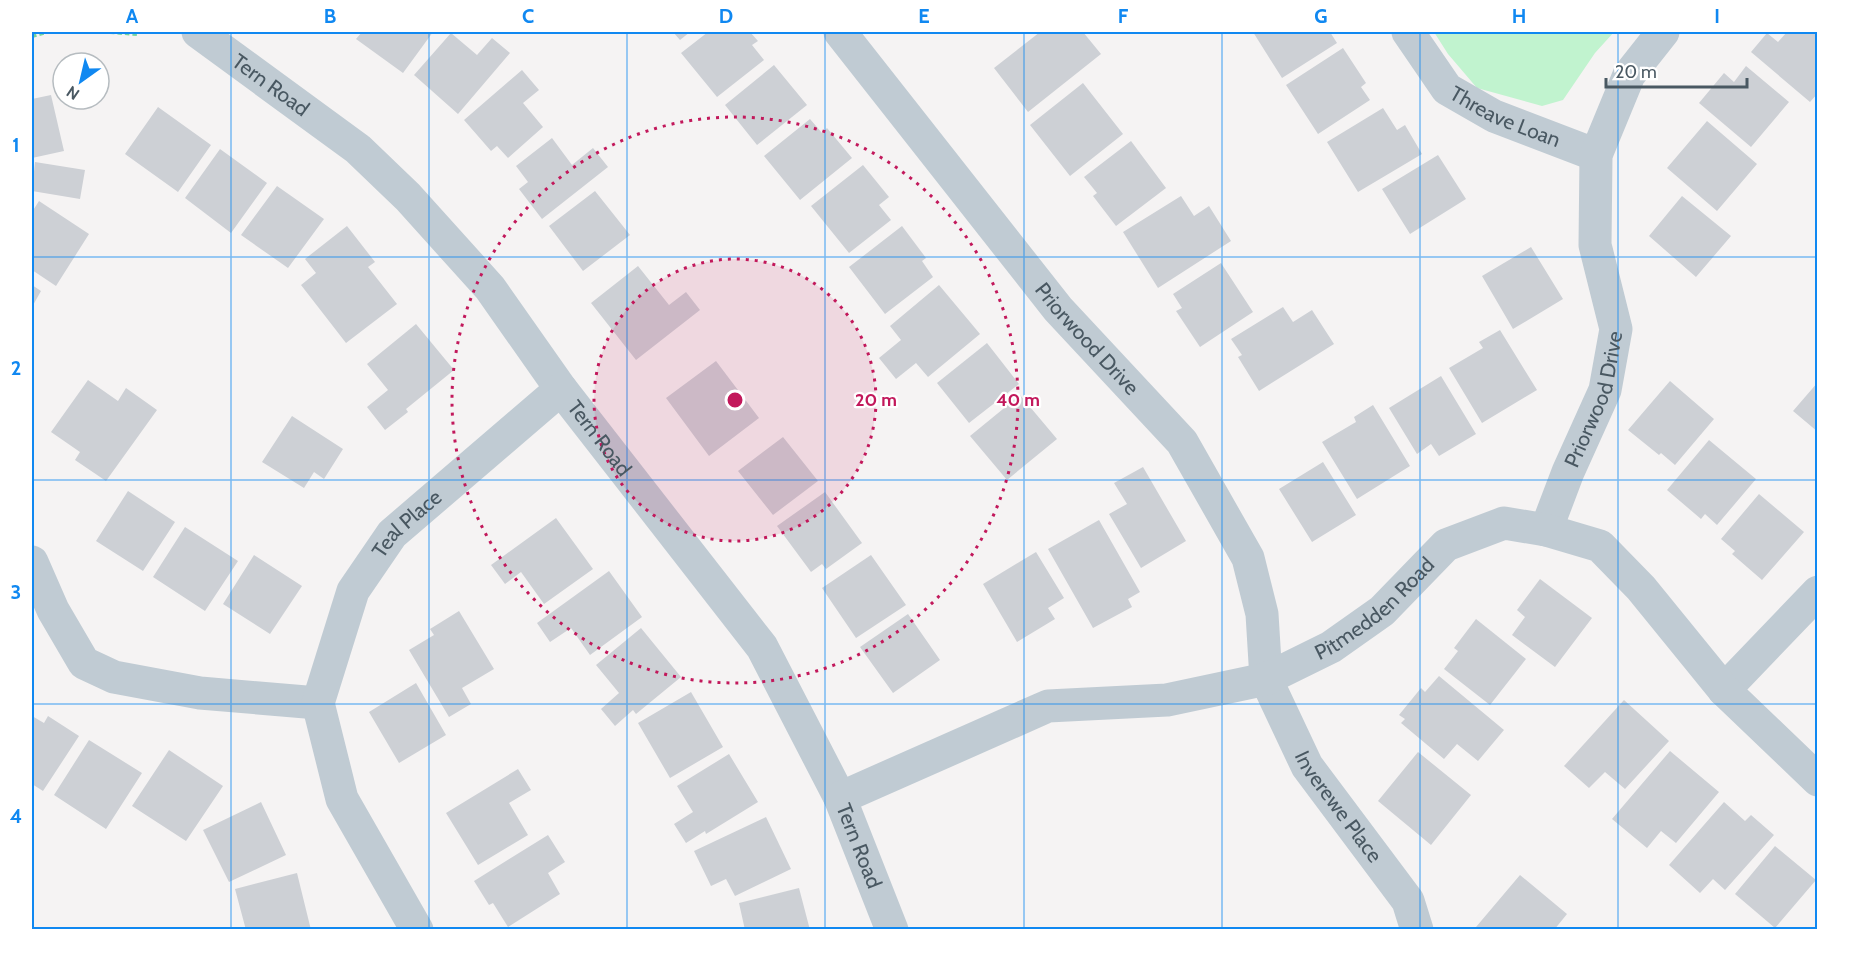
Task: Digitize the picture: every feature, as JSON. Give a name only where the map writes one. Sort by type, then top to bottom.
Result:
[{"type":"street","name":"Tern Road","points":[[198,32],[358,149],[408,197],[490,288],[561,389],[762,647],[840,798],[892,930]]},
{"type":"street","name":"Priorwood Drive","points":[[840,32],[1058,309],[1182,442],[1248,558],[1263,614],[1266,679]]},
{"type":"street","name":"Threave Loan","points":[[1408,32],[1447,89],[1494,116],[1596,155]]},
{"type":"street","name":"Priorwood Drive","points":[[1546,530],[1568,472],[1605,390],[1616,330],[1594,245],[1596,155],[1629,75],[1663,32]]},
{"type":"street","name":"Teal Place","points":[[318,703],[353,591],[392,534],[561,389]]},
{"type":"street","name":"Pitmedden Road","points":[[840,798],[1048,706],[1167,700],[1266,679],[1331,647],[1382,611],[1446,545],[1504,523],[1546,530],[1600,546],[1641,588],[1724,690],[1818,780]]},
{"type":"street","points":[[32,562],[53,610],[84,663],[114,677],[189,691],[318,703],[342,799],[417,930]]},
{"type":"street","points":[[1724,690],[1818,592]]},
{"type":"street","name":"Inverewe Place","points":[[1266,679],[1307,766],[1408,901],[1418,930]]},
{"type":"path","points":[[32,36],[46,32]]},
{"type":"path","points":[[110,32],[137,34],[139,32]]},
{"type":"green space","points":[[1434,32],[1614,32],[1595,53],[1563,100],[1542,106],[1477,88],[1448,54]]},
{"type":"building","points":[[362,32],[433,32],[403,73],[356,39]]},
{"type":"building","points":[[673,32],[690,32],[680,40]]},
{"type":"building","points":[[708,32],[750,32],[758,41],[752,45],[764,60],[717,97],[681,53]]},
{"type":"building","points":[[1040,32],[1083,32],[1101,54],[1028,112],[994,68]]},
{"type":"building","points":[[1253,32],[1330,32],[1337,43],[1282,78]]},
{"type":"building","points":[[1787,32],[1813,32],[1818,35],[1818,93],[1810,102],[1751,52],[1767,33],[1778,42]]},
{"type":"building","points":[[451,33],[477,55],[492,38],[510,53],[458,114],[414,75]]},
{"type":"building","points":[[1343,48],[1366,83],[1361,87],[1370,100],[1318,134],[1286,85]]},
{"type":"building","points":[[774,65],[807,105],[757,145],[725,105]]},
{"type":"building","points":[[1746,66],[1789,102],[1751,147],[1699,103],[1724,73],[1734,82]]},
{"type":"building","points":[[522,70],[539,90],[523,103],[543,127],[508,158],[497,146],[491,151],[464,120]]},
{"type":"building","points":[[1083,83],[1123,134],[1070,176],[1030,125]]},
{"type":"building","points":[[51,95],[51,111],[55,111],[64,151],[32,158],[32,99]]},
{"type":"building","points":[[158,107],[211,145],[178,192],[125,154]]},
{"type":"building","points":[[1383,108],[1397,130],[1405,125],[1422,154],[1358,192],[1327,142]]},
{"type":"building","points":[[810,119],[822,133],[827,128],[852,158],[800,200],[764,156]]},
{"type":"building","points":[[1707,121],[1757,164],[1717,211],[1667,168]]},
{"type":"building","points":[[552,138],[572,165],[593,148],[608,167],[542,219],[519,189],[528,182],[516,166]]},
{"type":"building","points":[[1131,141],[1166,188],[1116,226],[1093,196],[1097,193],[1084,177]]},
{"type":"building","points":[[220,149],[267,183],[231,233],[185,198]]},
{"type":"building","points":[[1438,155],[1466,199],[1410,234],[1382,189]]},
{"type":"building","points":[[35,162],[85,170],[80,199],[32,191]]},
{"type":"building","points":[[863,165],[889,197],[879,205],[891,220],[849,253],[811,206]]},
{"type":"building","points":[[277,186],[324,219],[288,268],[241,235]]},
{"type":"building","points":[[595,191],[630,235],[583,271],[549,226]]},
{"type":"building","points":[[1181,196],[1194,216],[1209,206],[1231,241],[1158,288],[1123,232]]},
{"type":"building","points":[[1682,196],[1731,236],[1696,277],[1649,236]]},
{"type":"building","points":[[39,201],[89,234],[56,286],[32,270],[32,212]]},
{"type":"building","points":[[347,226],[375,262],[368,267],[397,304],[346,343],[301,285],[316,273],[305,259]]},
{"type":"building","points":[[902,226],[926,258],[922,261],[933,277],[885,314],[849,267]]},
{"type":"building","points":[[1531,247],[1563,299],[1513,329],[1482,276]]},
{"type":"building","points":[[1221,263],[1253,312],[1200,347],[1176,311],[1182,308],[1173,294]]},
{"type":"building","points":[[638,266],[669,305],[686,292],[700,310],[636,360],[591,303]]},
{"type":"building","points":[[32,285],[41,291],[32,307]]},
{"type":"building","points":[[939,285],[980,334],[928,377],[916,363],[896,379],[879,358],[901,340],[890,326]]},
{"type":"building","points":[[1283,307],[1293,322],[1312,310],[1334,344],[1259,391],[1238,357],[1242,355],[1231,339]]},
{"type":"building","points":[[416,324],[454,370],[406,409],[408,412],[385,430],[367,407],[388,390],[367,364]]},
{"type":"building","points":[[1500,330],[1537,390],[1482,423],[1449,368],[1483,348],[1479,342]]},
{"type":"building","points":[[987,343],[1019,384],[969,423],[937,383]]},
{"type":"building","points":[[716,361],[759,418],[709,456],[666,398]]},
{"type":"building","points":[[1441,376],[1476,434],[1439,456],[1431,444],[1417,454],[1389,408]]},
{"type":"building","points":[[88,380],[118,401],[126,388],[157,410],[106,481],[75,460],[80,452],[51,432]]},
{"type":"building","points":[[1670,381],[1714,419],[1675,465],[1628,430]]},
{"type":"building","points":[[1818,382],[1818,432],[1793,411]]},
{"type":"building","points":[[1020,395],[1057,439],[1007,480],[970,436]]},
{"type":"building","points":[[1373,405],[1410,466],[1357,499],[1322,442],[1356,422],[1354,417]]},
{"type":"building","points":[[292,416],[343,449],[324,479],[314,472],[304,488],[262,462]]},
{"type":"building","points":[[783,437],[818,481],[773,515],[738,471]]},
{"type":"building","points":[[1709,440],[1756,479],[1717,525],[1705,514],[1701,519],[1667,490]]},
{"type":"building","points":[[1323,462],[1356,515],[1312,542],[1279,489]]},
{"type":"building","points":[[1143,467],[1186,541],[1141,568],[1109,514],[1127,504],[1114,483]]},
{"type":"building","points":[[128,491],[175,522],[143,571],[96,541]]},
{"type":"building","points":[[825,492],[862,543],[826,569],[822,564],[811,572],[777,526]]},
{"type":"building","points":[[1759,494],[1804,532],[1762,580],[1732,554],[1735,551],[1721,539]]},
{"type":"building","points":[[556,518],[593,569],[544,604],[521,572],[505,584],[491,565]]},
{"type":"building","points":[[1099,520],[1140,592],[1128,599],[1132,607],[1093,628],[1048,549]]},
{"type":"building","points":[[185,527],[238,561],[205,611],[153,577]]},
{"type":"building","points":[[1036,552],[1064,598],[1048,608],[1055,619],[1017,642],[983,584]]},
{"type":"building","points":[[254,555],[302,586],[270,634],[223,604]]},
{"type":"building","points":[[871,555],[906,605],[856,638],[822,588]]},
{"type":"building","points":[[609,571],[642,617],[590,655],[571,628],[550,642],[537,623]]},
{"type":"building","points":[[1540,579],[1592,618],[1555,667],[1512,635],[1525,617],[1517,610]]},
{"type":"building","points":[[459,611],[494,669],[462,688],[471,704],[449,717],[409,650],[434,635],[430,629]]},
{"type":"building","points":[[908,614],[940,660],[893,693],[860,647]]},
{"type":"building","points":[[1476,619],[1526,659],[1490,705],[1444,669],[1458,651],[1454,648]]},
{"type":"building","points":[[641,628],[681,677],[636,714],[633,710],[615,726],[601,709],[619,693],[596,665]]},
{"type":"building","points":[[1439,676],[1504,730],[1478,761],[1457,744],[1444,759],[1401,723],[1405,719],[1399,715],[1421,688],[1425,692]]},
{"type":"building","points":[[416,683],[446,735],[399,763],[369,712]]},
{"type":"building","points":[[691,692],[723,747],[670,778],[638,723]]},
{"type":"building","points":[[1624,700],[1669,741],[1625,789],[1605,772],[1589,788],[1564,766]]},
{"type":"building","points":[[32,716],[44,723],[48,716],[79,736],[43,791],[32,784]]},
{"type":"building","points":[[89,740],[142,773],[106,829],[54,795]]},
{"type":"building","points":[[169,750],[223,786],[186,841],[132,806]]},
{"type":"building","points":[[1670,751],[1719,792],[1676,843],[1661,831],[1647,848],[1612,819]]},
{"type":"building","points":[[1418,752],[1471,795],[1431,845],[1378,801]]},
{"type":"building","points":[[729,754],[758,802],[706,834],[705,831],[686,843],[674,824],[693,812],[677,786]]},
{"type":"building","points":[[518,769],[531,790],[509,803],[528,835],[478,865],[446,813]]},
{"type":"building","points":[[261,802],[286,855],[229,882],[203,830]]},
{"type":"building","points":[[1724,802],[1745,821],[1751,815],[1774,835],[1725,890],[1713,879],[1700,893],[1669,865]]},
{"type":"building","points":[[766,817],[791,869],[735,896],[726,879],[711,886],[694,851]]},
{"type":"building","points":[[548,835],[565,862],[548,873],[560,894],[508,927],[493,903],[489,905],[474,881]]},
{"type":"building","points":[[1775,846],[1816,880],[1775,928],[1735,894]]},
{"type":"building","points":[[297,873],[311,930],[246,930],[235,889]]},
{"type":"building","points":[[1520,875],[1567,914],[1554,930],[1480,930],[1476,927]]},
{"type":"building","points":[[799,888],[810,930],[745,930],[739,903]]}]
